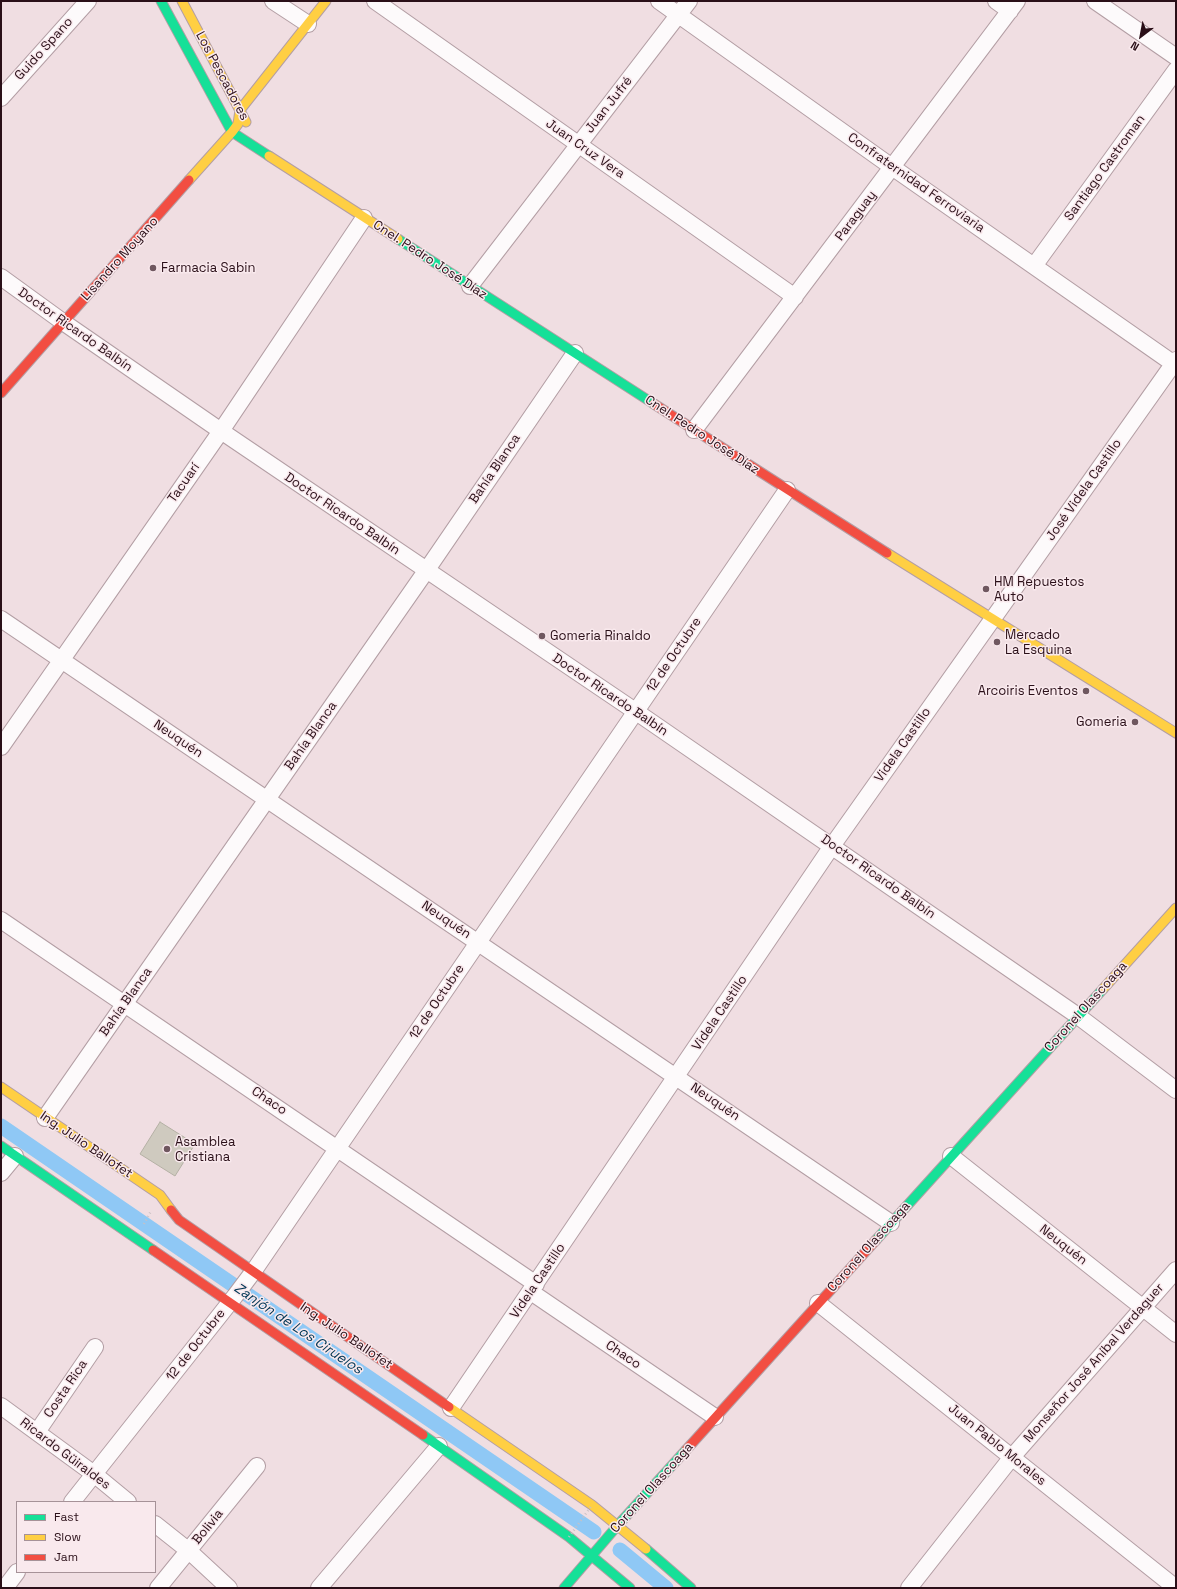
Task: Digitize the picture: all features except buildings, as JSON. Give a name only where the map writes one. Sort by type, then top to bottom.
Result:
[{"type":"street","name":"Guido Spano","points":[[1,98],[88,1]]},
{"type":"street","name":"Los Pescadores","points":[[161,1],[235,128]]},
{"type":"street","name":"Los Pescadores","points":[[182,1],[262,151]]},
{"type":"street","points":[[273,1],[308,24]]},
{"type":"street","points":[[235,128],[240,110],[326,1]]},
{"type":"street","name":"Juan Cruz Vera","points":[[375,1],[795,297]]},
{"type":"street","name":"Confraternidad Ferroviaria","points":[[659,1],[892,167],[1175,362]]},
{"type":"street","name":"Juan Jufré","points":[[470,286],[689,1]]},
{"type":"street","points":[[996,1],[1014,6]]},
{"type":"street","points":[[1095,1],[1176,57]]},
{"type":"street","name":"Paraguay","points":[[694,430],[1014,6]]},
{"type":"street","name":"Santiago Castroman","points":[[1034,266],[1176,70]]},
{"type":"street","name":"Cnel. Pedro José Díaz","points":[[235,128],[262,151],[364,218],[787,490],[1176,733]]},
{"type":"street","name":"Lisandro Moyano","points":[[1,393],[235,128]]},
{"type":"street","name":"Tacuarí","points":[[1,747],[221,431],[364,218]]},
{"type":"street","name":"Doctor Ricardo Balbín","points":[[1,277],[63,322],[221,431],[635,711],[1078,1016],[1176,1090]]},
{"type":"street","name":"Bahía Blanca","points":[[45,1118],[426,571],[575,353]]},
{"type":"street","name":"José Videla Castillo","points":[[992,619],[1175,362]]},
{"type":"street","name":"12 de Octubre","points":[[73,1501],[250,1277],[787,490]]},
{"type":"street","name":"Neuquén","points":[[1,618],[891,1222]]},
{"type":"street","name":"Videla Castillo","points":[[451,1408],[832,846],[992,619]]},
{"type":"street","name":"Coronel Olascoaga","points":[[564,1588],[618,1525],[715,1417],[1176,908]]},
{"type":"street","name":"Chaco","points":[[1,920],[337,1148],[715,1417]]},
{"type":"street","name":"Ing. Julio Ballofet","points":[[1,1088],[160,1195],[179,1220],[250,1277],[451,1408],[592,1505],[618,1525],[691,1588]]},
{"type":"street","points":[[1,1146],[233,1299],[569,1537],[630,1588]]},
{"type":"street","points":[[1,1173],[15,1156]]},
{"type":"street","name":"Neuquén","points":[[951,1156],[1176,1334]]},
{"type":"street","name":"Monseñor José Aníbal Verdaguer","points":[[909,1588],[1012,1457],[1176,1270]]},
{"type":"street","name":"Juan Pablo Morales","points":[[818,1303],[1176,1588]]},
{"type":"street","name":"Costa Rica","points":[[37,1432],[95,1347]]},
{"type":"street","name":"Ricardo Güiraldes","points":[[1,1406],[94,1474],[127,1501]]},
{"type":"street","points":[[319,1588],[439,1446]]},
{"type":"street","name":"Bolivia","points":[[158,1588],[258,1466]]},
{"type":"street","points":[[156,1525],[189,1551],[229,1588]]},
{"type":"street","points":[[5,1588],[16,1573]]},
{"type":"path","points":[[140,1230],[151,1210]]},
{"type":"path","points":[[569,1537],[592,1505]]},
{"type":"waterway","name":"Zanjón de Los Ciruelos","points":[[1,1126],[594,1532]]},
{"type":"waterway","name":"Zanjón de Los Ciruelos","points":[[620,1550],[666,1588]]},
{"type":"traffic: fast","points":[[161,1],[232,132],[269,156]]},
{"type":"traffic: fast","points":[[398,239],[654,404]]},
{"type":"traffic: fast","points":[[876,1240],[1103,989]]},
{"type":"traffic: fast","points":[[1,1146],[153,1250]]},
{"type":"traffic: fast","points":[[423,1435],[569,1537],[630,1588]]},
{"type":"traffic: fast","points":[[564,1588],[618,1525],[686,1450]]},
{"type":"traffic: fast","points":[[646,1549],[691,1588]]},
{"type":"traffic: slow","points":[[182,1],[246,122]]},
{"type":"traffic: slow","points":[[189,180],[232,132],[238,124],[240,110],[326,1]]},
{"type":"traffic: slow","points":[[269,156],[398,239]]},
{"type":"traffic: slow","points":[[887,553],[1176,733]]},
{"type":"traffic: slow","points":[[1103,989],[1176,908]]},
{"type":"traffic: slow","points":[[1,1087],[160,1195],[171,1210]]},
{"type":"traffic: slow","points":[[449,1407],[592,1505],[646,1549]]},
{"type":"traffic: jam","points":[[1,393],[189,180]]},
{"type":"traffic: jam","points":[[654,404],[887,553]]},
{"type":"traffic: jam","points":[[171,1210],[179,1220],[449,1407]]},
{"type":"traffic: jam","points":[[686,1450],[876,1240]]},
{"type":"traffic: jam","points":[[153,1250],[423,1435]]},
{"type":"place","name":"Farmacia Sabin","points":[[153,268]]},
{"type":"place","name":"HM Repuestos Auto","points":[[986,589]]},
{"type":"place","name":"Gomeria Rinaldo","points":[[542,636]]},
{"type":"place","name":"Mercado La Esquina","points":[[997,642]]},
{"type":"place","name":"Arcoiris Eventos","points":[[1086,691]]},
{"type":"place","name":"Gomeria","points":[[1135,722]]},
{"type":"place","name":"Asamblea Cristiana","points":[[167,1149]]}]
